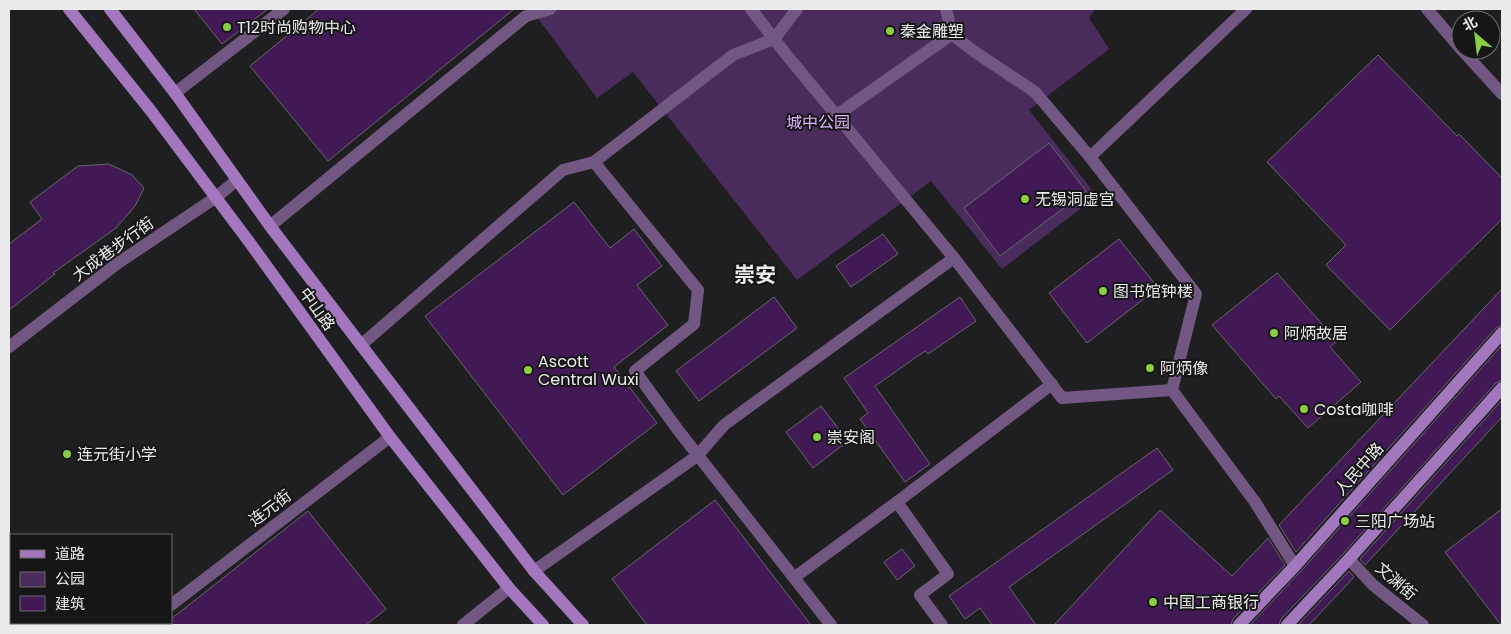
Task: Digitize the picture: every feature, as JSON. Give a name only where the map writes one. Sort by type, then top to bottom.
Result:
[{"type":"main road","name":"中山路","points":[[69,9],[151,111],[250,243],[390,437],[509,588],[543,625]]},
{"type":"main road","name":"中山路","points":[[110,9],[174,93],[270,226],[361,345],[534,570],[583,625]]},
{"type":"main road","name":"人民中路","points":[[1239,625],[1295,566],[1502,333]]},
{"type":"main road","points":[[1287,625],[1349,559],[1502,388]]},
{"type":"street","points":[[174,93],[284,9]]},
{"type":"street","points":[[270,226],[526,16],[550,9]]},
{"type":"street","points":[[751,9],[954,258],[1062,398],[1172,390]]},
{"type":"street","points":[[361,345],[563,170],[594,162],[733,55],[774,39],[797,9]]},
{"type":"street","points":[[946,9],[952,34],[972,50],[1035,92],[1090,156],[1196,294],[1172,390]]},
{"type":"street","points":[[1090,156],[1246,9]]},
{"type":"street","points":[[1427,9],[1451,36]]},
{"type":"street","points":[[837,115],[952,34]]},
{"type":"street","points":[[1472,60],[1502,94]]},
{"type":"street","points":[[594,162],[698,290],[694,324],[635,370],[697,456],[795,577],[831,625]]},
{"type":"street","name":"大成巷步行街","points":[[9,347],[118,263],[215,198],[237,180]]},
{"type":"street","points":[[534,570],[697,456],[724,425],[954,258]]},
{"type":"street","points":[[795,577],[898,502],[1052,384]]},
{"type":"street","points":[[1172,390],[1255,502],[1295,566]]},
{"type":"street","name":"连元街","points":[[172,604],[390,437]]},
{"type":"street","points":[[898,502],[948,574],[920,595],[942,625]]},
{"type":"street","name":"文渊街","points":[[1349,559],[1373,585],[1422,625]]},
{"type":"street","points":[[464,625],[509,588]]},
{"type":"green space","name":"城中公园","points":[[531,9],[1095,9],[1089,18],[1109,49],[1029,110],[1097,196],[1002,269],[931,181],[797,280],[633,72],[597,98]]},
{"type":"building","name":"T12时尚购物中心","points":[[194,9],[268,9],[222,44]]},
{"type":"building","points":[[319,9],[514,9],[328,161],[250,66]]},
{"type":"building","points":[[1378,55],[1457,136],[1459,134],[1502,178],[1502,219],[1390,330],[1326,265],[1346,245],[1267,162]]},
{"type":"building","name":"无锡洞虚宫","points":[[1049,143],[1086,191],[1000,256],[964,208]]},
{"type":"building","points":[[109,164],[132,175],[144,188],[135,206],[116,228],[53,273],[55,274],[9,310],[9,244],[42,219],[30,202],[78,166]]},
{"type":"building","points":[[574,202],[610,248],[634,229],[662,266],[637,285],[668,325],[614,367],[657,423],[563,495],[425,316]]},
{"type":"building","points":[[883,234],[898,254],[851,287],[836,266]]},
{"type":"building","name":"图书馆钟楼","points":[[1119,239],[1158,288],[1087,343],[1049,293]]},
{"type":"building","name":"阿炳故居","points":[[1277,273],[1337,341],[1330,347],[1361,382],[1308,428],[1279,396],[1276,399],[1212,325]]},
{"type":"building","points":[[1502,289],[1502,325],[1496,328],[1296,552],[1279,525]]},
{"type":"building","points":[[774,297],[797,328],[699,401],[676,371]]},
{"type":"building","points":[[960,297],[976,321],[928,354],[925,351],[875,386],[930,464],[905,482],[860,419],[868,413],[844,378]]},
{"type":"building","points":[[1502,345],[1502,380],[1496,383],[1343,554],[1281,619],[1279,625],[1250,625],[1301,571]]},
{"type":"building","points":[[1502,400],[1502,417],[1365,565],[1360,559]]},
{"type":"building","name":"崇安阁","points":[[821,406],[848,441],[813,468],[786,432]]},
{"type":"building","points":[[1157,448],[1173,470],[1009,587],[1036,625],[992,625],[980,608],[965,619],[949,596]]},
{"type":"building","points":[[715,500],[811,625],[647,625],[612,579]]},
{"type":"building","points":[[1502,509],[1502,625],[1501,625],[1445,552]]},
{"type":"building","points":[[1160,510],[1232,576],[1268,538],[1285,565],[1233,619],[1231,625],[1054,625]]},
{"type":"building","points":[[308,511],[386,609],[366,625],[164,625],[172,624],[172,618]]},
{"type":"building","points":[[902,549],[915,566],[897,580],[884,562]]},
{"type":"building","points":[[1349,571],[1354,577],[1309,625],[1298,625]]},
{"type":"place","name":"T12时尚购物中心","points":[[227,27]]},
{"type":"place","name":"秦金雕塑","points":[[890,31]]},
{"type":"place","name":"无锡洞虚宫","points":[[1025,199]]},
{"type":"place","name":"图书馆钟楼","points":[[1103,291]]},
{"type":"place","name":"阿炳故居","points":[[1274,333]]},
{"type":"place","name":"阿炳像","points":[[1150,368]]},
{"type":"place","name":"Ascott Central Wuxi","points":[[528,370]]},
{"type":"place","name":"Costa咖啡","points":[[1304,409]]},
{"type":"place","name":"崇安阁","points":[[817,437]]},
{"type":"place","name":"连元街小学","points":[[67,454]]},
{"type":"place","name":"三阳广场站","points":[[1345,521]]},
{"type":"place","name":"中国工商银行","points":[[1153,602]]},
{"type":"district","name":"崇安","points":[[755,274]]}]
